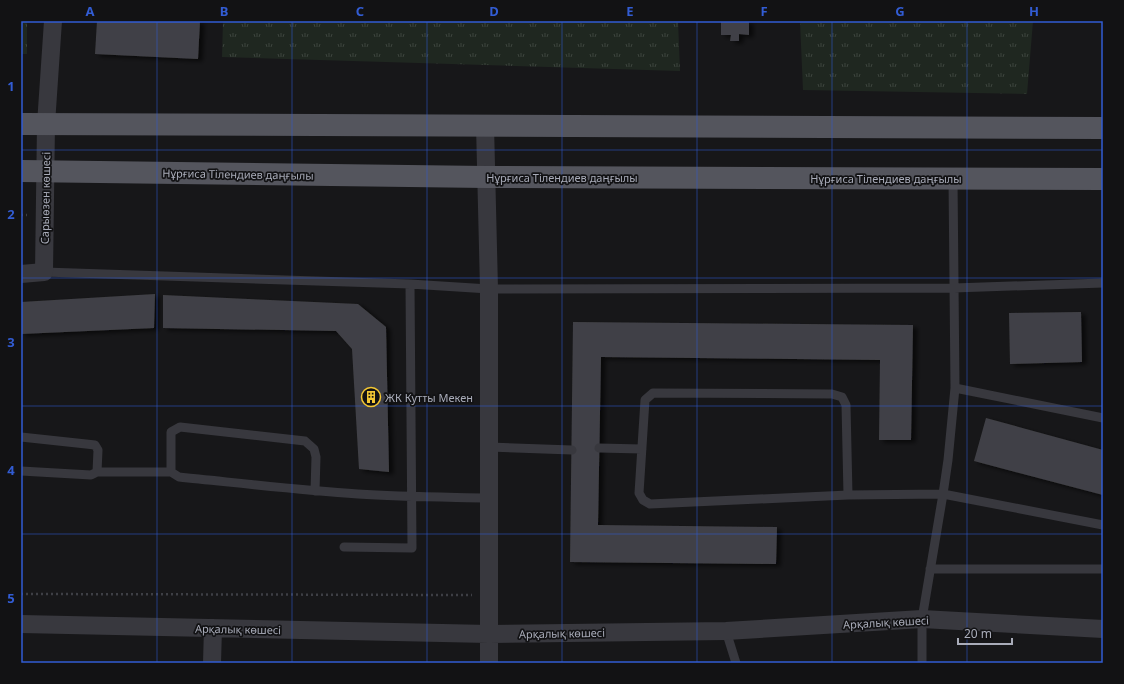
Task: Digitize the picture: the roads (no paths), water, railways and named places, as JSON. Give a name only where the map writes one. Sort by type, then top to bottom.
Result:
[{"type":"main road","points":[[21,124],[1103,128]]},
{"type":"main road","name":"Нұрғиса Тілендиев даңғылы","points":[[21,171],[486,177],[1103,179]]},
{"type":"street","name":"Сарыөзен көшесі","points":[[44,272],[46,124],[53,21]]},
{"type":"street","points":[[485,125],[489,289],[489,663]]},
{"type":"street","points":[[21,274],[44,272]]},
{"type":"street","name":"Арқалық көшесі","points":[[21,624],[489,634],[726,631],[922,620],[1103,629]]},
{"type":"street","points":[[212,663],[213,628]]},
{"type":"lane","points":[[922,663],[922,620],[948,460],[955,388],[953,179]]},
{"type":"lane","points":[[44,272],[410,284],[489,289],[954,288],[1103,283]]},
{"type":"lane","points":[[344,547],[412,548],[410,284]]},
{"type":"lane","points":[[955,388],[1103,418]]},
{"type":"lane","points":[[848,495],[846,405],[842,397],[832,394],[653,393],[645,400],[639,493],[643,500],[650,504],[848,495],[942,494],[1103,525]]},
{"type":"lane","points":[[171,472],[171,432],[180,427],[305,441],[314,449],[316,457],[315,491]]},
{"type":"lane","points":[[21,438],[95,445],[98,450],[97,472]]},
{"type":"lane","points":[[489,447],[572,450]]},
{"type":"lane","points":[[600,448],[642,449]]},
{"type":"lane","points":[[21,471],[91,475],[97,472],[171,472],[179,477],[315,491],[412,497],[489,498]]},
{"type":"lane","points":[[930,569],[1103,569]]},
{"type":"lane","points":[[726,631],[736,663]]},
{"type":"place","name":"ЖК Кутты Мекен","points":[[371,397]]}]
